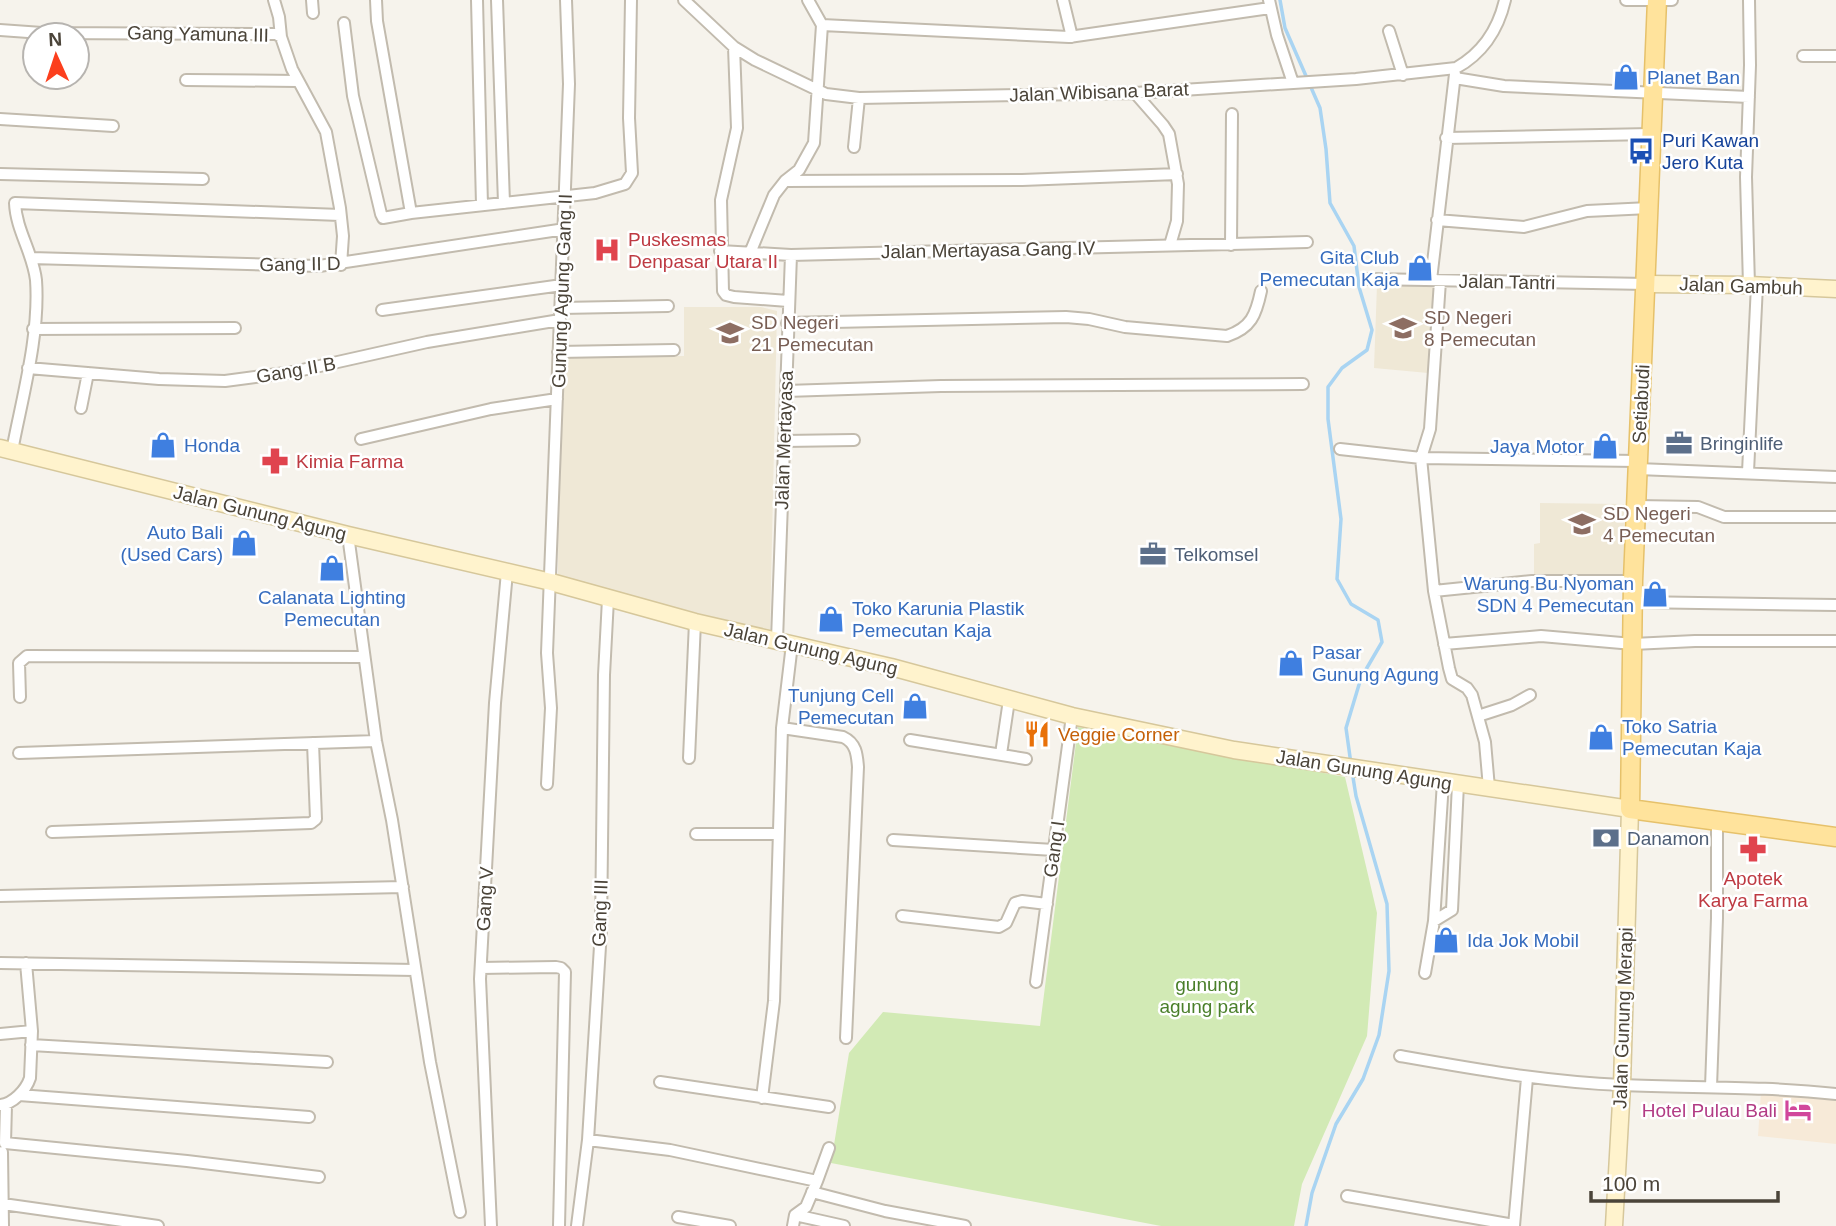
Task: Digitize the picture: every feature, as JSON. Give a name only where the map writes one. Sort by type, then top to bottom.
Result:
[{"type":"main road","name":"Setiabudi","points":[[1630,809],[1633,581],[1657,0]]},
{"type":"main road","name":"Jalan Gambuh","points":[[1647,284],[1836,289]]},
{"type":"main road","name":"Jalan Gunung Agung","points":[[6,449],[348,535],[551,582],[695,622],[785,641],[1072,716],[1234,750],[1630,809]]},
{"type":"main road","points":[[1630,809],[1836,837]]},
{"type":"main road","name":"Jalan Gunung Merapi","points":[[1615,1226],[1630,809]]},
{"type":"street","points":[[274,0],[281,37]]},
{"type":"street","points":[[312,0],[313,13]]},
{"type":"street","points":[[376,0],[377,21],[411,213]]},
{"type":"street","points":[[477,0],[482,205]]},
{"type":"street","points":[[497,0],[504,203]]},
{"type":"street","name":"Gunung Agung Gang II","points":[[547,784],[551,708],[547,653],[569,84],[566,0]]},
{"type":"street","points":[[344,23],[354,96],[381,214],[383,218],[388,218],[411,213],[595,193],[625,184],[632,173],[629,118],[631,0]]},
{"type":"street","name":"Jalan Wibisana Barat","points":[[684,0],[734,47],[776,71],[832,95],[859,98],[1135,93],[1455,73],[1504,86],[1749,97]]},
{"type":"street","points":[[750,253],[774,195],[785,181],[799,170],[814,143],[822,25],[808,0]]},
{"type":"street","points":[[1063,0],[1072,37]]},
{"type":"street","points":[[1489,788],[1485,742],[1472,695],[1467,688],[1452,679],[1444,644],[1434,591],[1421,458],[1430,429],[1437,220],[1455,73],[1493,34],[1501,18],[1505,0]]},
{"type":"street","points":[[1626,0],[1672,0]]},
{"type":"street","points":[[1748,472],[1753,285],[1746,177],[1749,0]]},
{"type":"street","points":[[822,25],[1072,37],[1270,4],[1276,35],[1297,82]]},
{"type":"street","name":"Gang Yamuna III","points":[[0,30],[42,33],[276,34],[281,37],[298,81],[324,124],[341,215],[341,265]]},
{"type":"street","points":[[1389,31],[1403,75]]},
{"type":"street","points":[[734,47],[737,128],[721,200],[720,251],[722,285],[726,295],[788,301],[790,255]]},
{"type":"street","points":[[1803,56],[1836,56]]},
{"type":"street","points":[[186,80],[298,81]]},
{"type":"street","points":[[1135,93],[1164,125],[1168,134],[1177,174],[1177,220],[1170,245]]},
{"type":"street","points":[[854,147],[859,98]]},
{"type":"street","points":[[1231,245],[1232,114]]},
{"type":"street","points":[[0,119],[113,126]]},
{"type":"street","points":[[1446,138],[1651,134]]},
{"type":"street","points":[[0,174],[203,178]]},
{"type":"street","points":[[785,181],[1022,180],[1177,174]]},
{"type":"street","points":[[6,449],[28,368],[36,293],[32,258],[15,203],[341,215]]},
{"type":"street","points":[[1437,220],[1524,227],[1587,211],[1649,208]]},
{"type":"street","name":"Gang II D","points":[[32,258],[341,265],[565,229]]},
{"type":"street","name":"Jalan Mertayasa Gang IV","points":[[720,251],[790,255],[1307,242]]},
{"type":"street","name":"Jalan Tantri","points":[[1368,279],[1647,284]]},
{"type":"street","points":[[382,310],[562,285]]},
{"type":"street","points":[[788,323],[1066,317],[1125,327],[1227,336],[1242,331],[1252,322],[1261,291]]},
{"type":"street","name":"Jalan Mertayasa","points":[[762,1098],[774,1001],[785,641],[783,441],[788,301]]},
{"type":"street","name":"Gang II B","points":[[28,368],[225,381],[293,372],[560,314],[668,306]]},
{"type":"street","points":[[33,329],[235,328]]},
{"type":"street","points":[[558,352],[674,350]]},
{"type":"street","points":[[82,408],[88,373]]},
{"type":"street","points":[[786,391],[940,386],[1303,384]]},
{"type":"street","points":[[361,439],[491,409],[558,399]]},
{"type":"street","points":[[783,441],[854,440]]},
{"type":"street","points":[[1340,449],[1421,458],[1638,465],[1836,477]]},
{"type":"street","points":[[1637,506],[1698,507],[1724,517],[1836,517]]},
{"type":"street","points":[[348,535],[376,741],[430,1062],[460,1212]]},
{"type":"street","name":"Gang V","points":[[491,1226],[481,968],[495,703],[507,572]]},
{"type":"street","points":[[1434,591],[1532,581],[1633,581]]},
{"type":"street","name":"Gang III","points":[[577,1226],[588,1140],[601,930],[604,675],[608,599]]},
{"type":"street","points":[[1634,602],[1836,605]]},
{"type":"street","points":[[689,758],[695,622]]},
{"type":"street","points":[[1444,644],[1541,636],[1633,644],[1836,641]]},
{"type":"street","points":[[20,698],[19,663],[27,656],[364,657]]},
{"type":"street","points":[[1478,716],[1512,705],[1530,695]]},
{"type":"street","points":[[1001,754],[1009,700]]},
{"type":"street","name":"Gang I","points":[[1036,982],[1072,716]]},
{"type":"street","points":[[782,728],[844,737],[851,741],[857,753],[846,1038]]},
{"type":"street","points":[[910,740],[1026,759]]},
{"type":"street","points":[[19,753],[376,741]]},
{"type":"street","points":[[52,832],[311,823],[316,818],[313,743]]},
{"type":"street","points":[[1434,920],[1452,911],[1451,783]]},
{"type":"street","points":[[1424,973],[1434,920],[1451,783]]},
{"type":"street","points":[[1711,1087],[1717,918],[1717,821]]},
{"type":"street","points":[[696,834],[778,834]]},
{"type":"street","points":[[893,840],[1054,850]]},
{"type":"street","points":[[5,896],[402,887]]},
{"type":"street","points":[[902,916],[999,927],[1006,923],[1015,903],[1022,901],[1046,904]]},
{"type":"street","points":[[0,963],[415,970]]},
{"type":"street","points":[[26,963],[32,1031],[30,1078],[19,1095],[3,1105],[5,1143],[319,1177]]},
{"type":"street","points":[[481,968],[556,967],[565,972],[559,1226]]},
{"type":"street","points":[[0,1034],[32,1031]]},
{"type":"street","points":[[32,1045],[327,1062]]},
{"type":"street","points":[[1400,1056],[1527,1078],[1622,1086],[1711,1087],[1836,1094]]},
{"type":"street","points":[[1347,1196],[1514,1226],[1527,1078]]},
{"type":"street","points":[[660,1082],[829,1107]]},
{"type":"street","points":[[19,1095],[309,1116]]},
{"type":"street","points":[[588,1140],[670,1150],[817,1181]]},
{"type":"street","points":[[794,1221],[806,1207],[829,1147]]},
{"type":"street","points":[[2,1152],[3,1226]]},
{"type":"street","points":[[812,1192],[885,1211],[965,1226]]},
{"type":"street","points":[[3,1203],[158,1226]]},
{"type":"street","points":[[678,1217],[730,1226]]},
{"type":"street","points":[[794,1221],[844,1226]]},
{"type":"shaded area","name":"SD Negeri 8 Pemecutan","points":[[1377,285],[1434,287],[1428,373],[1374,368]]},
{"type":"shaded area","points":[[684,307],[761,307],[777,311],[770,631],[558,579],[559,356],[684,356]]},
{"type":"shaded area","name":"SD Negeri 4 Pemecutan","points":[[1540,503],[1624,504],[1625,578],[1534,579],[1534,544],[1540,543]]},
{"type":"shaded area","name":"Hotel Pulau Bali","points":[[1761,1092],[1836,1100],[1836,1144],[1758,1136]]},
{"type":"green space","name":"gunung agung park","points":[[1078,727],[1345,777],[1377,913],[1367,1036],[1302,1184],[1294,1226],[1161,1226],[831,1163],[849,1053],[883,1012],[1040,1026]]},
{"type":"waterway","points":[[1280,0],[1285,28],[1320,108],[1330,203],[1354,246],[1359,287],[1372,330],[1367,350],[1342,368],[1328,387],[1328,419],[1341,519],[1337,579],[1351,604],[1378,620],[1382,642],[1361,678],[1346,728],[1351,764]]},
{"type":"waterway","points":[[1306,1226],[1312,1193],[1336,1124],[1363,1079],[1379,1035],[1389,971],[1387,904],[1356,796],[1352,771]]},
{"type":"place","name":"Planet Ban","points":[[1626,77]]},
{"type":"place","name":"Puri Kawan Jero Kuta","points":[[1641,151]]},
{"type":"place","name":"Puskesmas Denpasar Utara II","points":[[607,250]]},
{"type":"place","name":"Gita Club Pemecutan Kaja","points":[[1420,268]]},
{"type":"place","name":"SD Negeri 8 Pemecutan","points":[[1403,328]]},
{"type":"place","name":"SD Negeri 21 Pemecutan","points":[[730,333]]},
{"type":"place","name":"Bringinlife","points":[[1679,443]]},
{"type":"place","name":"Honda","points":[[163,445]]},
{"type":"place","name":"Jaya Motor","points":[[1605,446]]},
{"type":"place","name":"Kimia Farma","points":[[275,461]]},
{"type":"place","name":"SD Negeri 4 Pemecutan","points":[[1582,524]]},
{"type":"place","name":"Auto Bali (Used Cars)","points":[[244,543]]},
{"type":"place","name":"Telkomsel","points":[[1153,554]]},
{"type":"place","name":"Calanata Lighting Pemecutan","points":[[332,568]]},
{"type":"place","name":"Warung Bu Nyoman SDN 4 Pemecutan","points":[[1655,594]]},
{"type":"place","name":"Toko Karunia Plastik Pemecutan Kaja","points":[[831,619]]},
{"type":"place","name":"Pasar Gunung Agung","points":[[1291,663]]},
{"type":"place","name":"Tunjung Cell Pemecutan","points":[[915,706]]},
{"type":"place","name":"Veggie Corner","points":[[1037,734]]},
{"type":"place","name":"Toko Satria Pemecutan Kaja","points":[[1601,737]]},
{"type":"place","name":"Danamon","points":[[1606,838]]},
{"type":"place","name":"Apotek Karya Farma","points":[[1753,849]]},
{"type":"place","name":"Ida Jok Mobil","points":[[1446,940]]},
{"type":"place","name":"Hotel Pulau Bali","points":[[1798,1110]]}]
